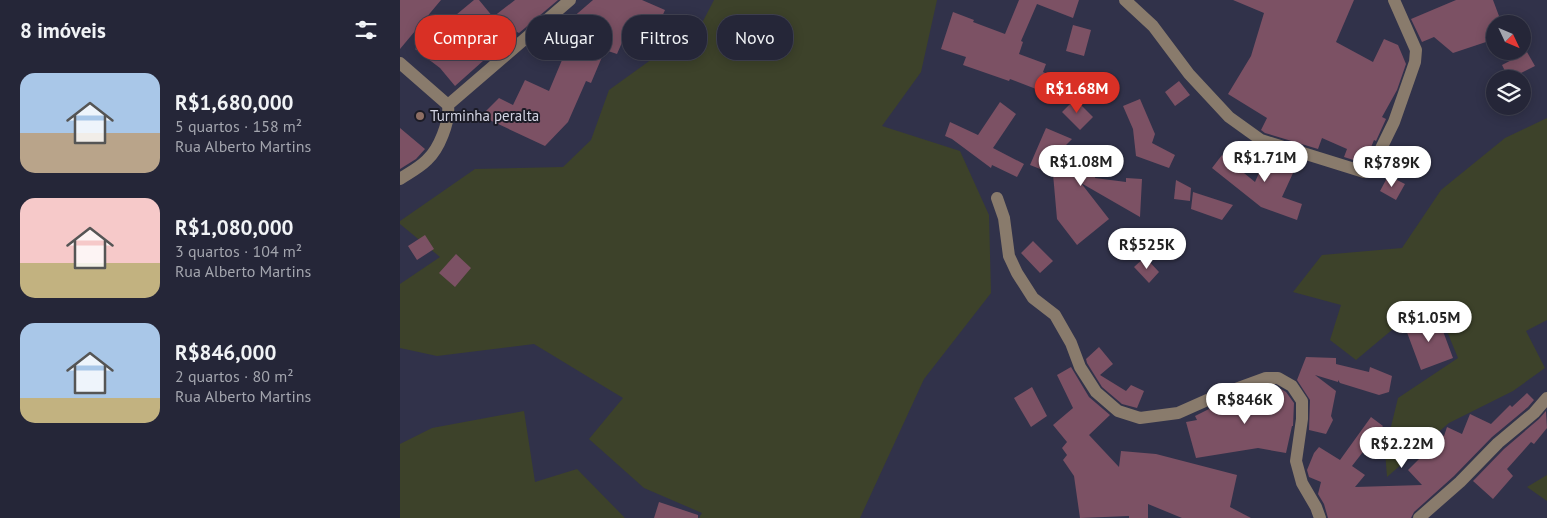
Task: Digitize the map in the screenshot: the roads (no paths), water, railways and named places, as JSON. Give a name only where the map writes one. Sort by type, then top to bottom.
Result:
[{"type":"street","points":[[448,105],[570,0]]},
{"type":"street","points":[[1124,0],[1153,26],[1189,74],[1229,116],[1262,140],[1364,172],[1372,167],[1394,122],[1415,62],[1416,50],[1394,0]]},
{"type":"street","points":[[400,63],[448,105],[449,115],[441,139],[428,160],[400,179]]},
{"type":"street","points":[[997,198],[1004,218],[1009,256],[1017,273],[1033,298],[1055,315],[1071,343],[1080,367],[1096,392],[1118,411],[1140,418],[1154,418],[1178,413],[1214,397],[1266,378],[1278,378],[1292,386],[1302,401],[1302,419],[1296,461],[1302,482],[1320,518]]},
{"type":"street","points":[[1419,518],[1460,482],[1498,442],[1534,413],[1547,398]]},
{"type":"place","name":"Turminha peralta","points":[[420,116]]}]
